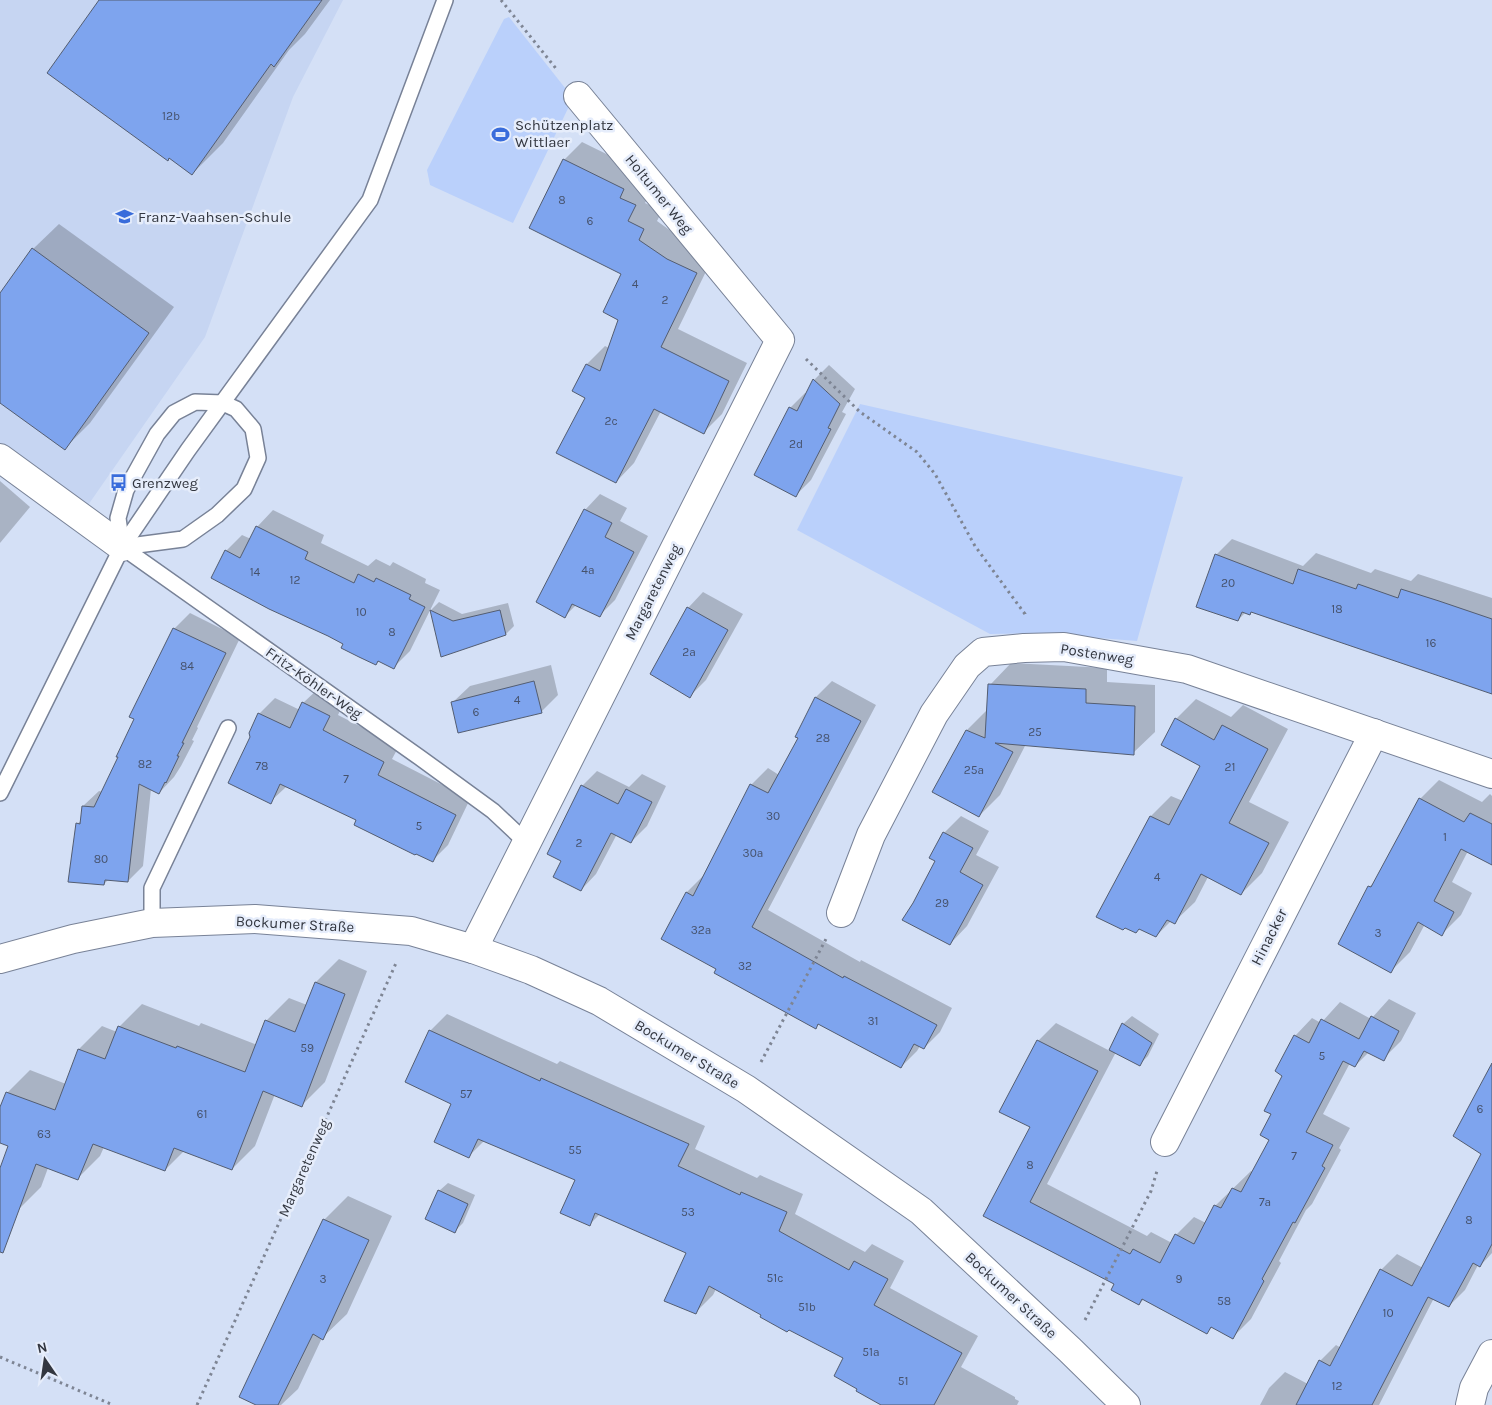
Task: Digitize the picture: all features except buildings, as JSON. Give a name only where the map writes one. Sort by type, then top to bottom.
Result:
[{"type":"street","name":"Holtumer Weg","points":[[578,96],[780,340]]},
{"type":"street","name":"Margaretenweg","points":[[527,843],[780,340]]},
{"type":"street","name":"Fritz-Köhler-Weg","points":[[0,458],[133,554]]},
{"type":"street","name":"Postenweg","points":[[841,913],[876,826],[934,714],[967,666],[983,652],[1064,647],[1187,669],[1492,774]]},
{"type":"street","name":"Hinacker","points":[[1165,1142],[1374,733]]},
{"type":"street","points":[[473,949],[527,843]]},
{"type":"street","name":"Bockumer Straße","points":[[0,959],[73,939],[152,923],[255,919],[411,931],[473,949],[531,970],[598,1001],[746,1089],[920,1211],[1070,1350],[1126,1405]]},
{"type":"street","points":[[1470,1405],[1474,1388],[1492,1354]]},
{"type":"lane","points":[[0,793],[133,554],[223,403],[370,200],[445,0]]},
{"type":"lane","points":[[195,402],[223,403],[236,409],[253,429],[258,458],[244,489],[216,515],[183,539],[133,554],[118,518],[126,490],[157,434],[174,413],[195,402]]},
{"type":"lane","name":"Fritz-Köhler-Weg","points":[[133,554],[493,811],[527,843]]},
{"type":"lane","points":[[152,923],[152,888],[228,728]]},
{"type":"path","points":[[500,0],[578,96]]},
{"type":"path","points":[[780,340],[800,352],[860,412],[917,452],[935,474],[975,546],[1025,614],[1024,648]]},
{"type":"path","points":[[746,1089],[841,913]]},
{"type":"path","name":"Margaretenweg","points":[[197,1405],[411,931]]},
{"type":"path","points":[[1070,1350],[1151,1191],[1165,1142]]},
{"type":"path","points":[[0,1357],[113,1405]]},
{"type":"shaded area","name":"Franz-Vaahsen-Schule","points":[[0,0],[343,0],[293,97],[205,337],[86,508],[0,446]]},
{"type":"shaded area","name":"Schützenplatz Wittlaer","points":[[509,17],[573,98],[513,223],[430,185],[427,170],[504,19]]},
{"type":"shaded area","points":[[860,404],[1183,477],[1137,641],[1036,633],[990,634],[797,530]]},
{"type":"place","name":"Schützenplatz Wittlaer","points":[[501,134]]},
{"type":"place","name":"Franz-Vaahsen-Schule","points":[[124,217]]},
{"type":"place","name":"Grenzweg","points":[[118,483]]}]
